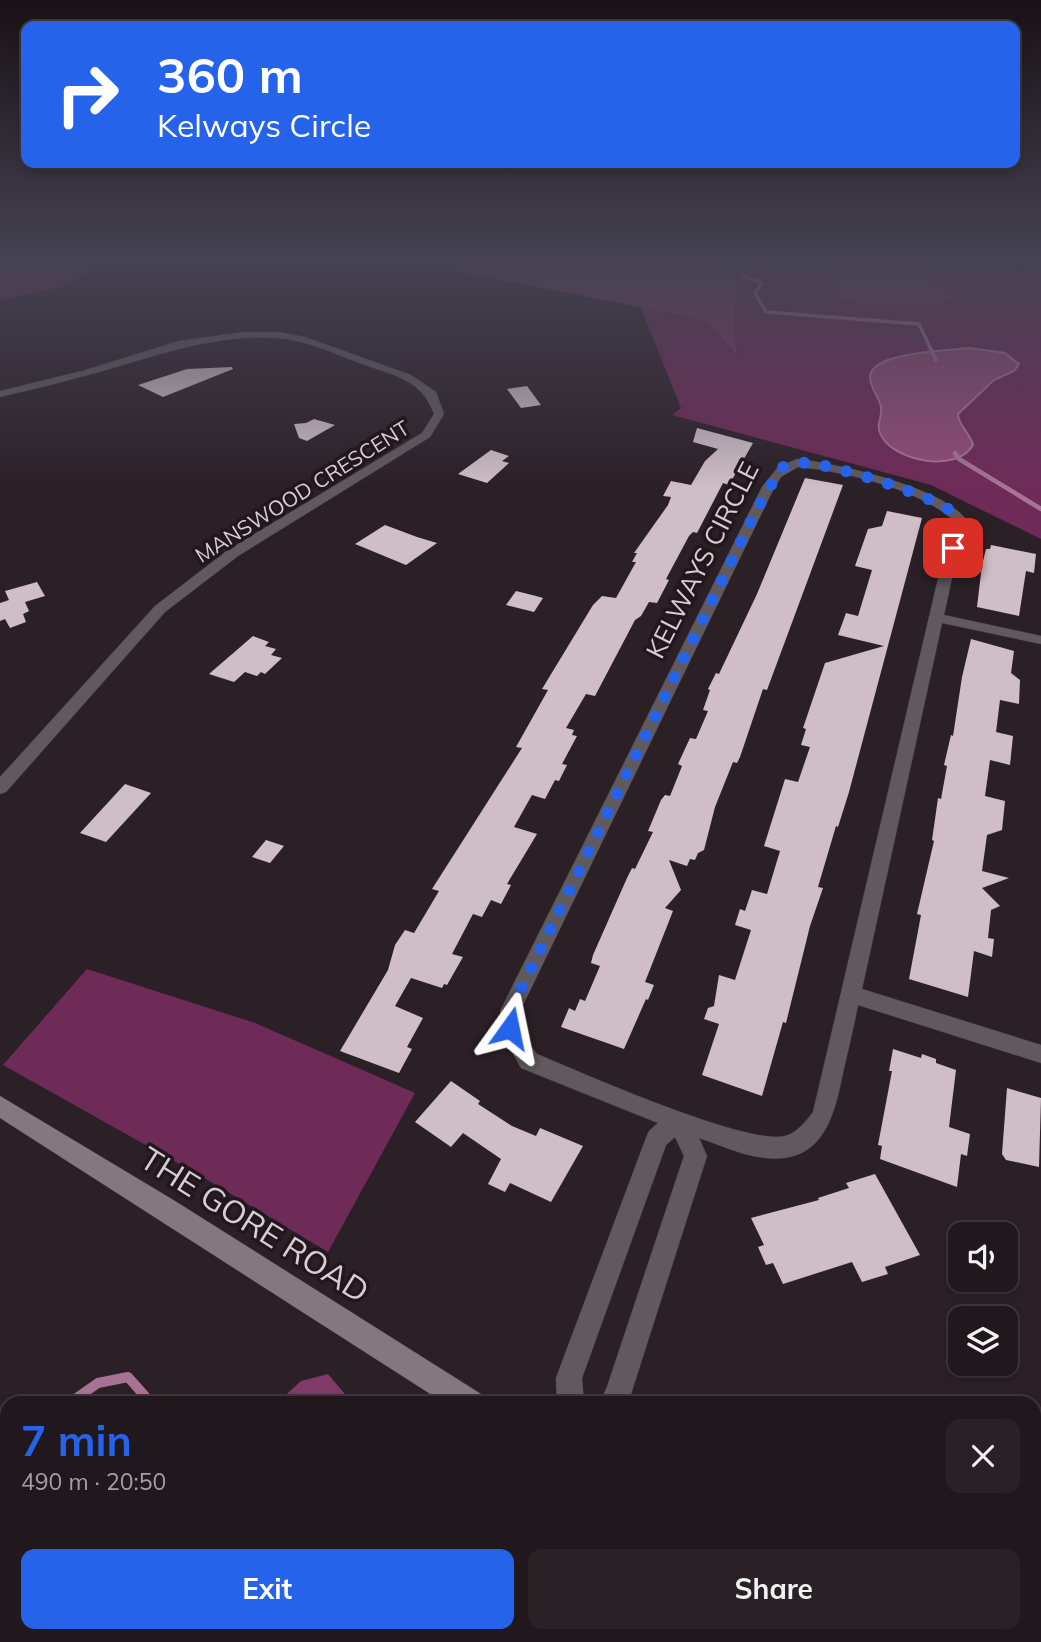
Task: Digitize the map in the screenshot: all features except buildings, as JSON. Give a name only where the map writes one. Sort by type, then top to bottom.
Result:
[{"type":"main road","name":"THE GORE ROAD","points":[[0,1106],[179,1216],[459,1396]]},
{"type":"street","name":"MANSWOOD CRESCENT","points":[[0,394],[85,373],[179,344],[239,336]]},
{"type":"street","name":"MANSWOOD CRESCENT","points":[[0,788],[160,610],[233,553],[426,435],[439,414],[432,394],[407,377],[302,339],[282,336]]},
{"type":"street","name":"KELWAYS CIRCLE","points":[[797,463],[818,464],[895,486],[955,513],[959,518],[850,995],[822,1115],[813,1132],[798,1143],[778,1148],[753,1146],[678,1120],[529,1061],[517,1045],[510,1028],[510,1011],[757,509],[781,468],[797,463]]},
{"type":"street","points":[[936,617],[1041,640]]},
{"type":"street","points":[[850,995],[1041,1054]]},
{"type":"street","points":[[570,1396],[569,1378],[657,1138],[678,1120],[696,1156],[617,1396]]},
{"type":"shaded area","points":[[652,336],[1041,336],[1041,539],[931,485],[672,415],[681,408]]},
{"type":"shaded area","points":[[720,336],[734,336],[738,356]]},
{"type":"shaded area","points":[[970,348],[1005,353],[1019,364],[1014,371],[994,380],[958,414],[973,445],[965,454],[941,461],[913,458],[890,446],[879,429],[881,407],[870,380],[874,368],[898,357]]},
{"type":"shaded area","points":[[87,969],[255,1023],[415,1093],[328,1252],[201,1176],[3,1065]]},
{"type":"shaded area","points":[[328,1374],[345,1396],[285,1396],[301,1381]]},
{"type":"waterway","points":[[924,336],[936,360]]},
{"type":"waterway","points":[[955,453],[959,459],[1041,509]]},
{"type":"waterway","points":[[79,1396],[98,1383],[128,1377],[145,1396]]},
{"type":"route","points":[[510,1028],[510,1011],[777,472],[797,463],[818,464],[895,486],[949,508],[959,518],[953,548]]}]
